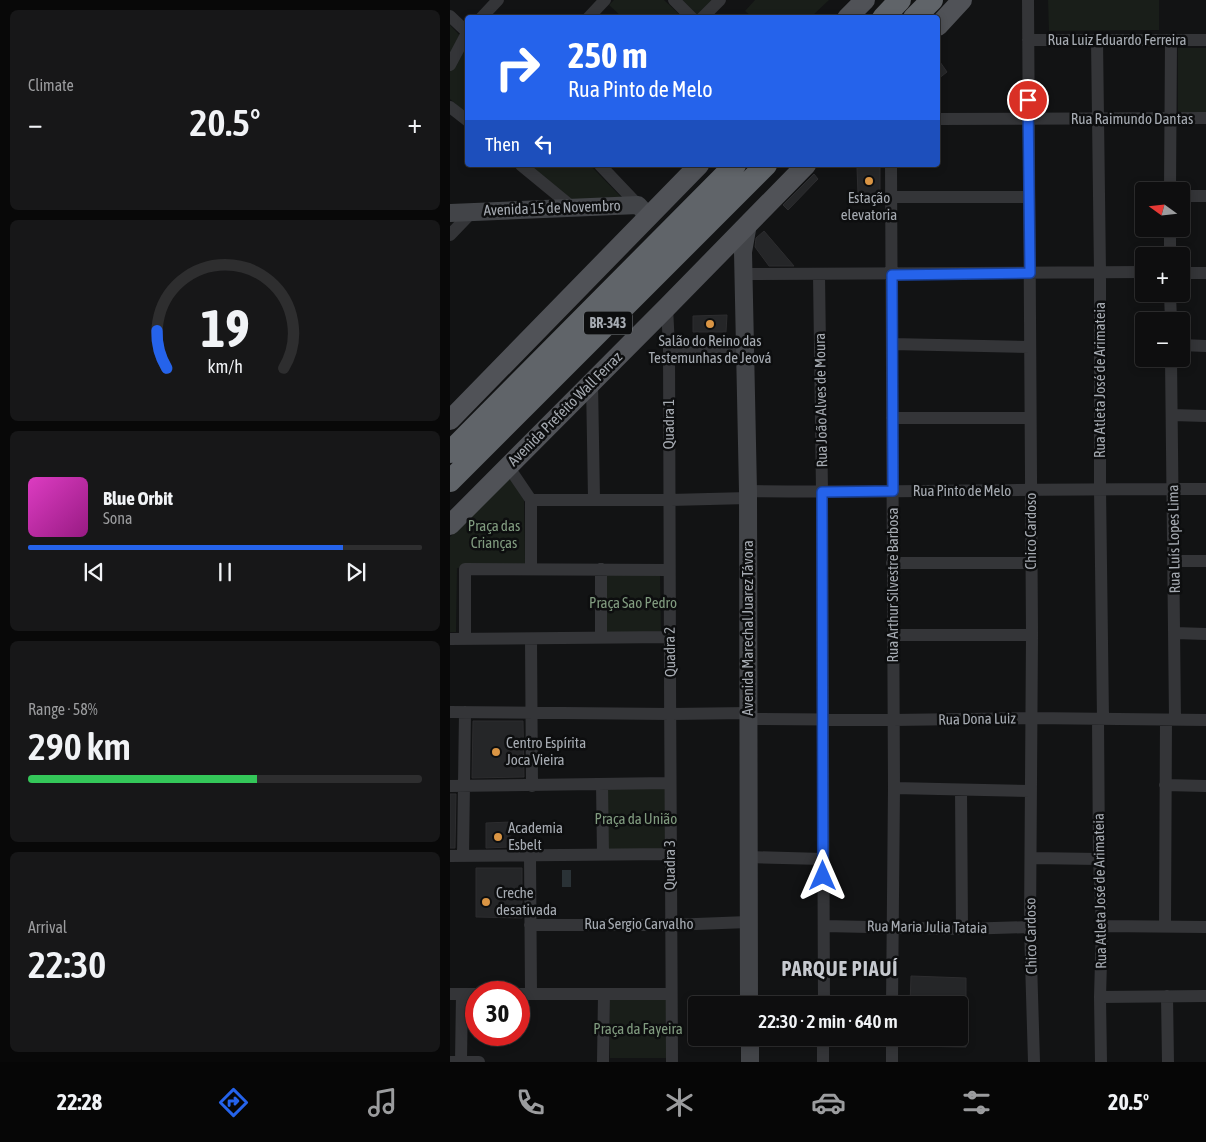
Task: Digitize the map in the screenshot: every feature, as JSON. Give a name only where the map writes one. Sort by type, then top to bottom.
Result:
[{"type":"highway","points":[[917,15],[932,0]]},
{"type":"highway","name":"BR-343","points":[[450,452],[733,167]]},
{"type":"highway","name":"Avenida Prefeito Wall Ferraz","points":[[450,481],[764,167]]},
{"type":"main road","points":[[850,15],[864,0]]},
{"type":"main road","points":[[940,24],[962,0]]},
{"type":"main road","points":[[450,420],[643,211],[697,167]]},
{"type":"main road","name":"Avenida Prefeito Wall Ferraz","points":[[450,525],[667,307],[737,246],[748,224],[804,167]]},
{"type":"street","points":[[484,15],[498,0]]},
{"type":"street","points":[[591,15],[605,0]]},
{"type":"street","points":[[674,0],[689,15]]},
{"type":"street","points":[[705,15],[720,0]]},
{"type":"street","name":"Chico Cardoso","points":[[1028,0],[1030,563],[1032,635],[1030,927],[1034,1062]]},
{"type":"street","points":[[450,16],[465,30]]},
{"type":"street","points":[[450,65],[465,36]]},
{"type":"street","name":"Rua Luiz Eduardo Ferreira","points":[[1028,40],[1206,40]]},
{"type":"street","name":"Rua Atleta José de Arimateia","points":[[1097,40],[1100,272],[1099,859],[1102,926],[1101,1062]]},
{"type":"street","points":[[1170,182],[1171,40]]},
{"type":"street","points":[[450,107],[465,119]]},
{"type":"street","name":"Rua Raimundo Dantas","points":[[940,119],[1206,118]]},
{"type":"street","points":[[523,167],[572,207]]},
{"type":"street","points":[[602,167],[643,211]]},
{"type":"street","name":"Rua Arthur Silvestre Barbosa","points":[[891,167],[892,562],[894,635],[892,996]]},
{"type":"street","points":[[1190,196],[1206,196]]},
{"type":"street","points":[[891,197],[1028,197]]},
{"type":"street","name":"Avenida 15 de Novembro","points":[[450,213],[572,207],[643,211]]},
{"type":"street","points":[[450,235],[473,212]]},
{"type":"street","name":"Avenida Marechal Juarez Távora","points":[[737,246],[744,274],[748,494],[749,996]]},
{"type":"street","points":[[744,274],[892,275],[1135,272]]},
{"type":"street","points":[[1190,273],[1206,273]]},
{"type":"street","name":"Rua João Alves de Moura","points":[[819,275],[824,719],[824,996]]},
{"type":"street","name":"Quadra 1","points":[[667,307],[670,500]]},
{"type":"street","points":[[892,344],[1030,347]]},
{"type":"street","points":[[1190,345],[1206,346]]},
{"type":"street","points":[[669,347],[745,347]]},
{"type":"street","name":"Rua Luís Lopes Lima","points":[[1165,927],[1166,785],[1175,633],[1171,367]]},
{"type":"street","points":[[592,382],[594,500]]},
{"type":"street","points":[[1172,415],[1206,416]]},
{"type":"street","points":[[892,418],[1030,418]]},
{"type":"street","points":[[508,466],[531,500],[531,568]]},
{"type":"street","name":"Rua Pinto de Melo","points":[[531,500],[670,500],[748,494],[822,492],[1100,488],[1206,489]]},
{"type":"street","name":"Quadra 2","points":[[670,500],[671,714]]},
{"type":"street","points":[[1174,561],[1206,561]]},
{"type":"street","points":[[892,562],[1030,563]]},
{"type":"street","points":[[465,638],[465,569],[669,570]]},
{"type":"street","points":[[601,569],[601,638]]},
{"type":"street","points":[[1175,633],[1206,634]]},
{"type":"street","points":[[894,635],[1032,635]]},
{"type":"street","points":[[450,638],[670,637]]},
{"type":"street","points":[[531,638],[532,786]]},
{"type":"street","name":"Rua Dona Luiz","points":[[450,712],[671,714],[893,720],[1031,718],[1206,720]]},
{"type":"street","points":[[463,856],[465,712]]},
{"type":"street","name":"Quadra 3","points":[[671,714],[669,783],[672,1062]]},
{"type":"street","points":[[450,786],[669,783]]},
{"type":"street","points":[[602,784],[602,854]]},
{"type":"street","points":[[1166,785],[1206,786]]},
{"type":"street","points":[[894,788],[1030,791]]},
{"type":"street","points":[[961,790],[962,929]]},
{"type":"street","points":[[450,856],[670,854]]},
{"type":"street","points":[[526,981],[530,924],[530,856]]},
{"type":"street","points":[[748,857],[823,859]]},
{"type":"street","points":[[1031,858],[1099,859]]},
{"type":"street","name":"Rua Sergio Carvalho","points":[[530,924],[670,925],[748,922]]},
{"type":"street","name":"Rua Maria Julia Tataia","points":[[824,926],[962,929],[1030,927]]},
{"type":"street","points":[[1102,926],[1206,927]]},
{"type":"street","points":[[456,994],[456,1062],[479,1062]]},
{"type":"street","points":[[530,994],[671,994]]},
{"type":"street","points":[[603,1062],[604,994]]},
{"type":"street","points":[[1168,996],[1168,1062]]},
{"type":"street","points":[[1100,997],[1206,996]]},
{"type":"street","points":[[750,1046],[750,1062]]},
{"type":"street","points":[[823,1062],[824,1046]]},
{"type":"street","points":[[892,1046],[892,1062]]},
{"type":"street","points":[[658,1062],[672,1062]]},
{"type":"green space","points":[[614,0],[664,0],[680,15],[620,15],[609,5]]},
{"type":"green space","points":[[680,0],[713,0],[699,15],[695,15]]},
{"type":"green space","points":[[755,0],[829,0],[813,15],[750,15],[745,11]]},
{"type":"green space","points":[[1048,0],[1159,0],[1159,30],[1049,31]]},
{"type":"green space","points":[[450,25],[465,41],[465,112],[450,99]]},
{"type":"green space","points":[[1178,48],[1206,48],[1206,113],[1178,113]]},
{"type":"green space","points":[[529,167],[592,167],[621,197],[569,201]]},
{"type":"green space","name":"Praça das Crianças","points":[[510,478],[524,500],[525,564],[457,568],[456,632],[450,632],[450,537]]},
{"type":"green space","name":"Praça Sao Pedro","points":[[660,573],[661,632],[607,633],[606,574]]},
{"type":"green space","name":"Praça da União","points":[[605,787],[667,787],[667,851],[606,850]]},
{"type":"green space","name":"Praça da Fayeira","points":[[610,1000],[667,1000],[667,1058],[610,1058]]},
{"type":"shaded area","points":[[562,870],[571,870],[571,887],[562,887]]},
{"type":"building","points":[[940,62],[947,72],[940,77]]},
{"type":"building","name":"Estação elevatoria","points":[[880,167],[880,194],[858,194],[857,168]]},
{"type":"building","points":[[814,174],[818,179],[788,210],[783,205]]},
{"type":"building","points":[[764,231],[794,266],[769,266],[755,247],[756,238]]},
{"type":"building","name":"Salão do Reino das Testemunhas de Jeová","points":[[727,315],[726,332],[693,332],[693,316]]},
{"type":"building","name":"Centro Espírita Joca Vieira","points":[[473,721],[523,721],[524,777],[472,778]]},
{"type":"building","points":[[450,794],[456,794],[455,848],[450,848]]},
{"type":"building","name":"Academia Esbelt","points":[[510,822],[510,847],[486,848],[486,823]]},
{"type":"building","name":"Creche desativada","points":[[476,868],[522,868],[522,918],[476,917]]},
{"type":"building","points":[[911,976],[966,978],[966,996],[910,996]]},
{"type":"building","points":[[909,1046],[966,1046],[966,1047]]},
{"type":"place","name":"Estação elevatoria","points":[[869,181]]},
{"type":"place","name":"Salão do Reino das Testemunhas de Jeová","points":[[710,324]]},
{"type":"place","name":"Centro Espírita Joca Vieira","points":[[496,752]]},
{"type":"place","name":"Academia Esbelt","points":[[498,837]]},
{"type":"place","name":"Creche desativada","points":[[486,902]]},
{"type":"district","name":"PARQUE PIAUÍ","points":[[840,969]]},
{"type":"route","points":[[823,876],[822,492],[893,491],[892,275],[1030,273],[1028,100]]}]
